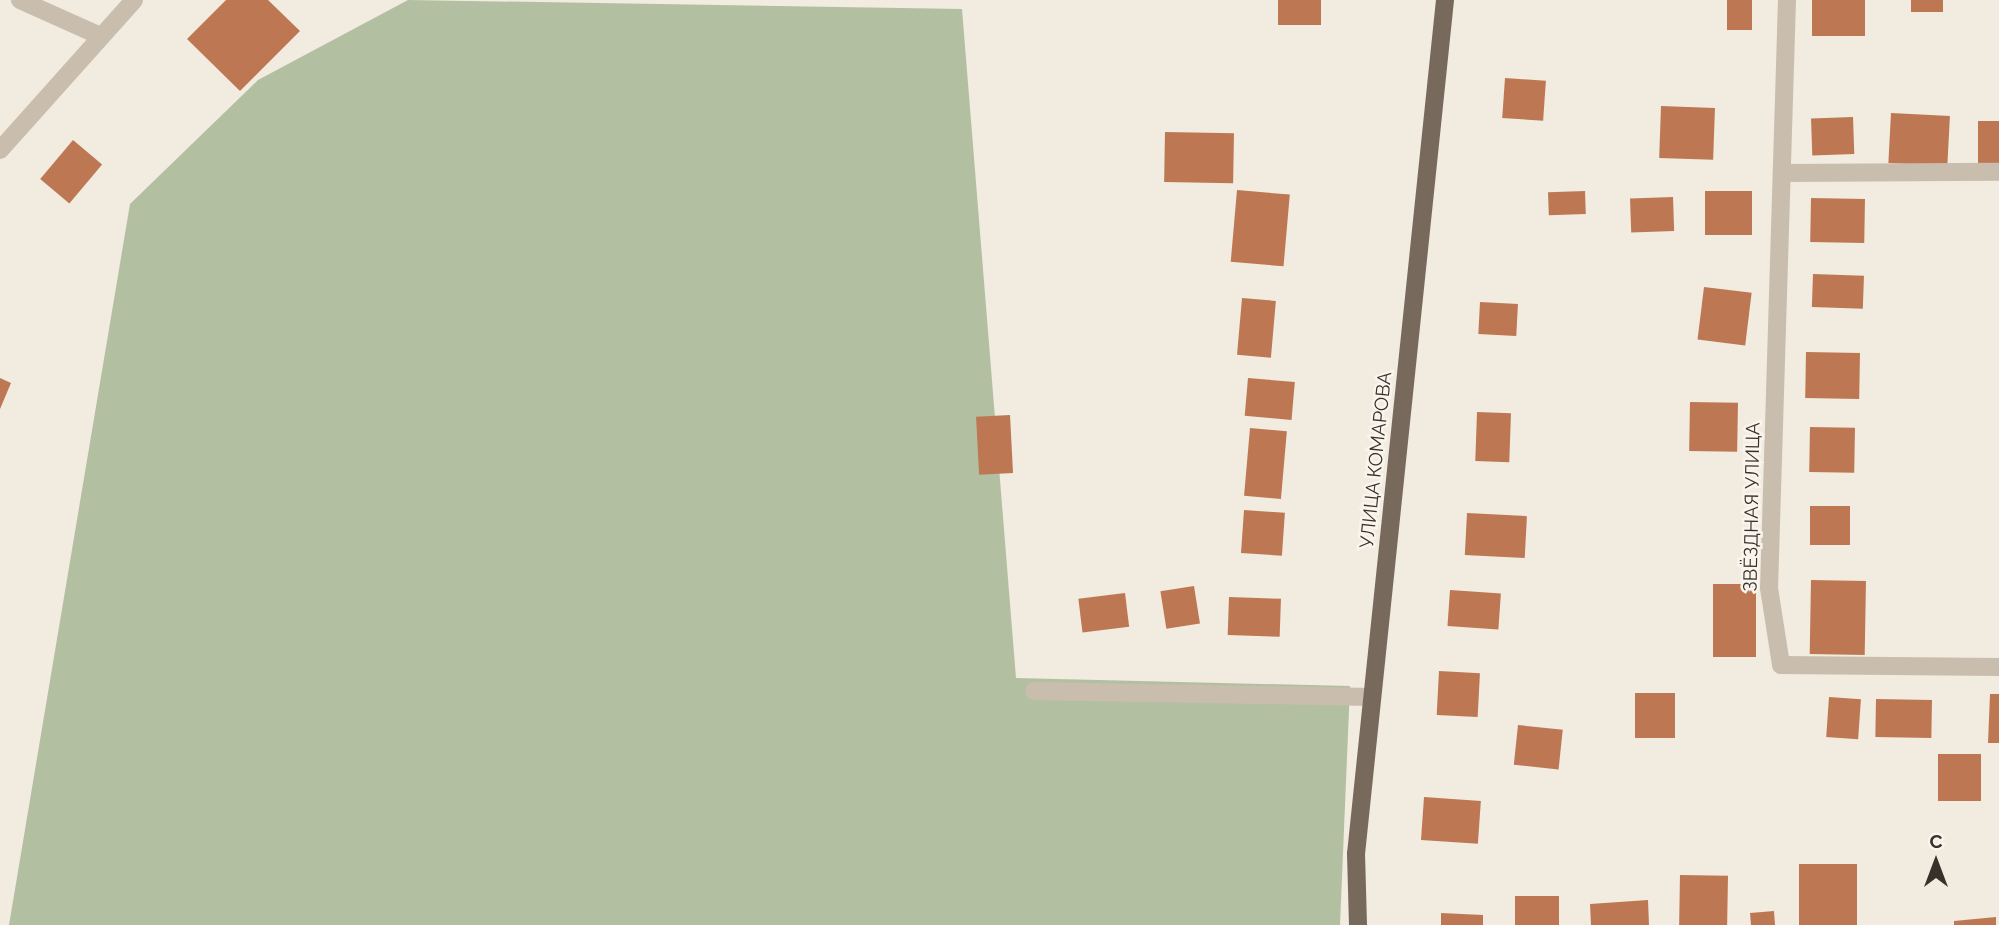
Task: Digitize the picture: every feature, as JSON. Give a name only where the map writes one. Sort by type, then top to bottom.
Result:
[{"type":"main road","name":"УЛИЦА КОМАРОВА","points":[[1358,925],[1356,854],[1445,0]]},
{"type":"street","points":[[20,0],[100,36]]},
{"type":"street","points":[[0,150],[134,0]]},
{"type":"street","name":"ЗВЁЗДНАЯ УЛИЦА","points":[[1787,0],[1769,588],[1781,665],[1999,667]]},
{"type":"street","points":[[1782,173],[1999,172]]},
{"type":"street","points":[[1034,691],[1372,696]]},
{"type":"green space","points":[[408,0],[962,9],[1016,678],[1350,686],[1340,925],[9,925],[130,204],[258,80]]},
{"type":"building","points":[[226,0],[268,0],[300,31],[240,91],[187,39]]},
{"type":"building","points":[[1278,0],[1321,0],[1321,25],[1278,25]]},
{"type":"building","points":[[1727,0],[1752,0],[1752,30],[1727,30]]},
{"type":"building","points":[[1812,0],[1865,0],[1865,36],[1812,36]]},
{"type":"building","points":[[1911,0],[1943,0],[1943,12],[1911,12]]},
{"type":"building","points":[[1505,78],[1546,81],[1543,121],[1502,118]]},
{"type":"building","points":[[1661,106],[1715,108],[1713,160],[1659,158]]},
{"type":"building","points":[[1891,113],[1950,116],[1947,166],[1888,163]]},
{"type":"building","points":[[1853,117],[1854,154],[1812,155],[1811,118]]},
{"type":"building","points":[[1978,121],[1999,121],[1999,165],[1978,165]]},
{"type":"building","points":[[1165,132],[1234,133],[1233,183],[1164,182]]},
{"type":"building","points":[[73,140],[102,164],[69,203],[40,179]]},
{"type":"building","points":[[1237,190],[1290,195],[1284,266],[1231,262]]},
{"type":"building","points":[[1585,191],[1586,214],[1549,215],[1548,192]]},
{"type":"building","points":[[1705,191],[1752,191],[1752,235],[1705,235]]},
{"type":"building","points":[[1673,197],[1674,231],[1631,232],[1630,199]]},
{"type":"building","points":[[1811,198],[1865,199],[1864,243],[1810,242]]},
{"type":"building","points":[[1813,274],[1864,276],[1863,309],[1812,307]]},
{"type":"building","points":[[1704,287],[1752,293],[1745,345],[1698,340]]},
{"type":"building","points":[[1242,298],[1276,301],[1271,358],[1237,355]]},
{"type":"building","points":[[1480,302],[1518,304],[1516,336],[1478,334]]},
{"type":"building","points":[[1806,352],[1860,353],[1859,399],[1805,398]]},
{"type":"building","points":[[0,378],[11,383],[0,409]]},
{"type":"building","points":[[1248,378],[1295,382],[1292,420],[1245,416]]},
{"type":"building","points":[[1690,402],[1738,403],[1737,452],[1689,451]]},
{"type":"building","points":[[1477,412],[1511,413],[1509,462],[1475,461]]},
{"type":"building","points":[[1010,415],[1013,473],[979,475],[976,417]]},
{"type":"building","points":[[1810,427],[1855,428],[1854,473],[1809,472]]},
{"type":"building","points":[[1250,428],[1287,431],[1281,499],[1244,496]]},
{"type":"building","points":[[1810,506],[1850,506],[1850,545],[1810,545]]},
{"type":"building","points":[[1244,510],[1285,513],[1282,556],[1241,553]]},
{"type":"building","points":[[1467,513],[1527,516],[1525,558],[1465,555]]},
{"type":"building","points":[[1811,580],[1866,581],[1865,655],[1810,654]]},
{"type":"building","points":[[1713,584],[1756,584],[1756,657],[1713,657]]},
{"type":"building","points":[[1194,586],[1200,624],[1166,629],[1160,591]]},
{"type":"building","points":[[1450,590],[1501,594],[1498,629],[1447,626]]},
{"type":"building","points":[[1125,593],[1129,627],[1082,632],[1078,599]]},
{"type":"building","points":[[1229,597],[1281,599],[1280,637],[1228,635]]},
{"type":"building","points":[[1439,671],[1480,673],[1478,717],[1437,715]]},
{"type":"building","points":[[1635,693],[1675,693],[1675,738],[1635,738]]},
{"type":"building","points":[[1990,694],[1999,694],[1999,743],[1988,743]]},
{"type":"building","points":[[1829,697],[1861,699],[1858,739],[1826,737]]},
{"type":"building","points":[[1876,699],[1932,700],[1931,738],[1875,737]]},
{"type":"building","points":[[1518,725],[1563,730],[1559,769],[1514,765]]},
{"type":"building","points":[[1938,754],[1981,754],[1981,801],[1938,801]]},
{"type":"building","points":[[1424,797],[1481,801],[1478,844],[1421,840]]},
{"type":"building","points":[[1799,864],[1857,864],[1857,925],[1799,925]]},
{"type":"building","points":[[1680,875],[1728,876],[1727,925],[1679,925]]},
{"type":"building","points":[[1515,896],[1559,896],[1559,925],[1515,925]]},
{"type":"building","points":[[1648,900],[1649,925],[1591,925],[1590,904]]},
{"type":"building","points":[[1774,911],[1775,925],[1751,925],[1750,913]]},
{"type":"building","points":[[1441,913],[1483,915],[1483,925],[1441,925]]},
{"type":"building","points":[[1996,917],[1996,925],[1954,925],[1954,921]]}]
